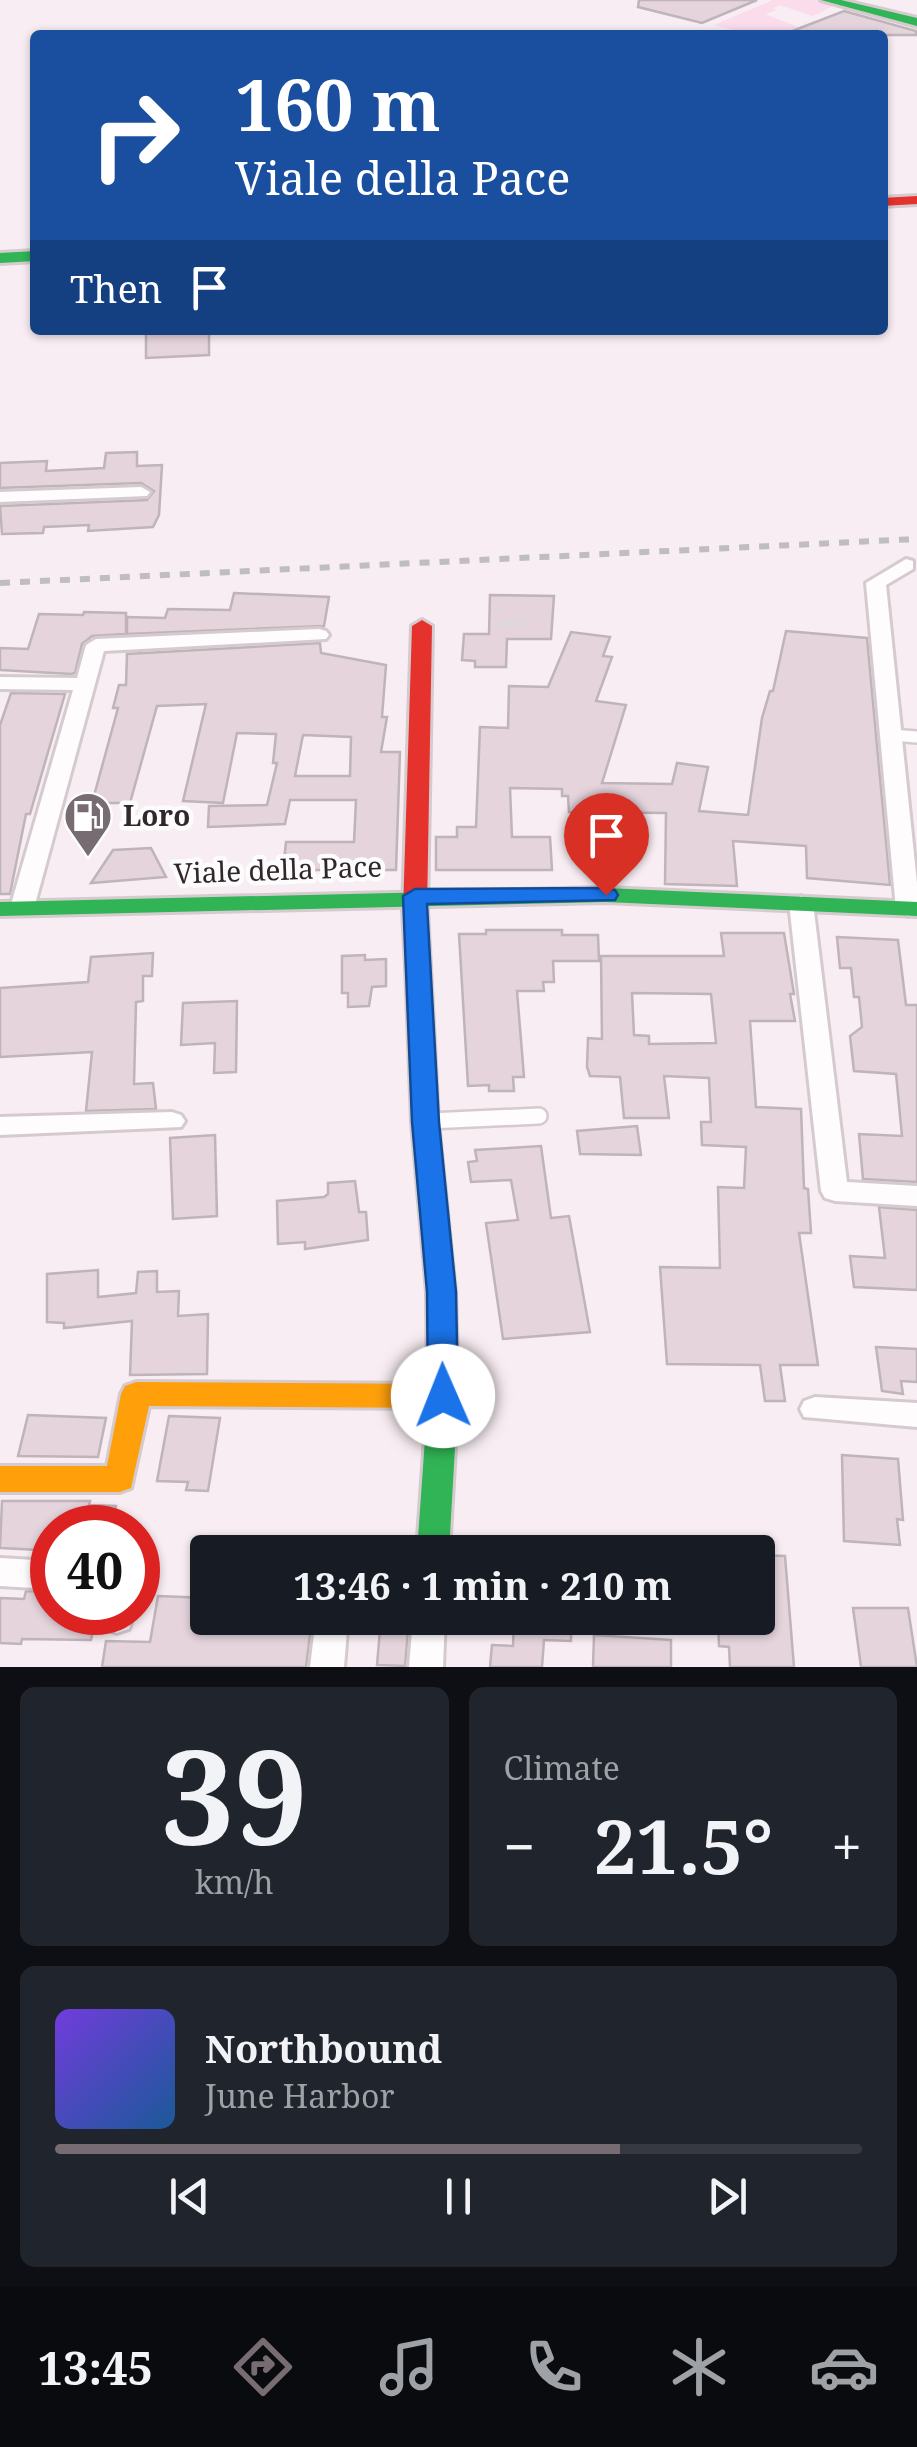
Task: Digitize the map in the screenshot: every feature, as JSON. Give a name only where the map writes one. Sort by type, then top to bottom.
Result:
[{"type":"street","points":[[827,0],[917,22]]},
{"type":"street","points":[[888,202],[917,200]]},
{"type":"street","points":[[0,258],[30,256]]},
{"type":"street","points":[[0,497],[141,492]]},
{"type":"street","points":[[911,565],[876,584],[892,736],[909,827],[913,909]]},
{"type":"street","points":[[422,626],[415,896],[426,1122],[441,1292],[443,1396],[434,1535]]},
{"type":"street","points":[[11,908],[96,645],[319,634]]},
{"type":"street","points":[[0,683],[85,684]]},
{"type":"street","name":"Viale della Pace","points":[[11,908],[415,896],[606,895],[913,909]]},
{"type":"street","points":[[801,904],[835,1191],[917,1196]]},
{"type":"street","points":[[0,1126],[172,1120]]},
{"type":"street","points":[[0,1479],[120,1480],[136,1394],[443,1396]]},
{"type":"street","points":[[815,1409],[917,1415]]},
{"type":"street","points":[[0,1572],[30,1573]]},
{"type":"street","points":[[327,1667],[330,1635]]},
{"type":"street","points":[[426,1667],[428,1635]]},
{"type":"lane","points":[[892,736],[917,736]]},
{"type":"lane","points":[[426,1122],[540,1116]]},
{"type":"shaded area","points":[[773,0],[816,0],[835,5],[813,16],[780,5],[765,14],[798,27],[790,30],[734,30],[714,25]]},
{"type":"building","points":[[639,0],[757,0],[702,23],[638,7]]},
{"type":"building","points":[[844,11],[916,31],[916,35],[888,35],[888,30],[795,30]]},
{"type":"building","points":[[146,335],[209,335],[209,355],[146,358]]},
{"type":"building","points":[[137,452],[137,466],[162,465],[159,515],[153,527],[88,531],[89,525],[44,527],[43,533],[2,534],[0,506],[147,500],[154,491],[141,483],[0,488],[0,463],[47,461],[46,471],[104,468],[106,453]]},
{"type":"building","points":[[234,593],[329,597],[324,626],[127,634],[127,617],[165,618],[168,609],[230,610]]},
{"type":"building","points":[[490,595],[554,596],[551,639],[507,639],[506,667],[475,667],[475,661],[462,660],[464,634],[489,634]]},
{"type":"building","points":[[126,613],[126,634],[92,636],[82,644],[75,673],[0,670],[0,648],[28,649],[39,614]]},
{"type":"building","points":[[786,631],[867,638],[890,885],[807,878],[806,846],[733,841],[737,886],[665,884],[666,813],[569,812],[568,796],[562,796],[562,789],[510,788],[512,837],[550,837],[552,870],[436,870],[436,837],[457,837],[457,827],[476,827],[480,727],[508,728],[509,686],[548,687],[571,632],[610,637],[603,656],[612,657],[596,701],[626,705],[602,783],[672,784],[677,763],[708,767],[699,811],[748,815],[762,718],[773,691]]},
{"type":"building","points":[[320,643],[321,653],[386,665],[382,717],[387,717],[381,752],[400,752],[396,870],[283,870],[286,842],[354,842],[356,800],[290,800],[285,824],[208,827],[209,806],[267,805],[277,763],[273,763],[276,734],[237,733],[223,803],[183,801],[206,704],[157,706],[130,803],[92,803],[118,708],[113,708],[119,685],[126,685],[127,654]],"holes":[[[303,735],[351,737],[350,776],[295,776]]]},
{"type":"building","points":[[11,693],[65,694],[30,814],[26,814],[10,894],[0,894],[0,725]]},
{"type":"building","points":[[151,848],[166,877],[91,883],[113,850]]},
{"type":"building","points":[[486,930],[562,930],[562,935],[598,935],[599,961],[553,961],[554,982],[543,982],[544,991],[517,991],[524,1077],[513,1077],[514,1091],[489,1091],[489,1085],[468,1086],[459,934],[486,934]]},
{"type":"building","points":[[721,933],[784,933],[795,1021],[750,1021],[756,1107],[801,1109],[804,1188],[808,1189],[811,1233],[799,1233],[818,1365],[780,1365],[785,1401],[765,1401],[760,1365],[667,1364],[660,1267],[720,1268],[718,1187],[744,1188],[746,1147],[702,1145],[701,1122],[711,1122],[709,1078],[664,1076],[669,1118],[624,1118],[620,1077],[590,1076],[587,1067],[588,1038],[602,1039],[601,956],[724,956]],"holes":[[[632,993],[711,994],[716,1043],[649,1044],[649,1036],[634,1035]]]},
{"type":"building","points":[[837,937],[898,940],[906,1005],[917,1005],[917,1182],[863,1179],[859,1134],[902,1136],[896,1074],[854,1071],[850,1036],[862,1027],[859,997],[854,997],[851,968],[840,968]]},
{"type":"building","points":[[153,953],[152,976],[143,976],[143,1001],[136,1002],[134,1084],[153,1083],[156,1109],[86,1111],[92,1052],[0,1057],[0,988],[88,982],[91,957]]},
{"type":"building","points":[[365,955],[365,960],[386,959],[386,986],[372,987],[369,1006],[348,1007],[348,993],[342,993],[342,956]]},
{"type":"building","points":[[237,1001],[236,1072],[214,1073],[215,1043],[181,1045],[183,1003]]},
{"type":"building","points":[[637,1126],[641,1155],[580,1154],[577,1131]]},
{"type":"building","points":[[215,1135],[217,1216],[173,1219],[170,1138]]},
{"type":"building","points":[[541,1146],[551,1218],[569,1216],[590,1332],[503,1339],[486,1223],[518,1220],[511,1180],[471,1182],[468,1162],[477,1161],[475,1150]]},
{"type":"building","points":[[355,1181],[359,1212],[366,1212],[368,1240],[305,1249],[305,1242],[278,1244],[277,1201],[324,1197],[328,1194],[328,1183]]},
{"type":"building","points":[[879,1207],[917,1210],[917,1290],[854,1287],[850,1256],[885,1258]]},
{"type":"building","points":[[98,1270],[98,1297],[136,1293],[138,1272],[157,1271],[157,1292],[179,1291],[178,1316],[208,1314],[207,1374],[130,1375],[132,1321],[64,1328],[64,1323],[47,1322],[47,1274]]},
{"type":"building","points":[[876,1347],[917,1349],[917,1382],[901,1381],[903,1394],[882,1391]]},
{"type":"building","points":[[28,1415],[106,1418],[98,1457],[18,1456]]},
{"type":"building","points":[[169,1416],[220,1418],[208,1491],[186,1490],[188,1482],[157,1481]]},
{"type":"building","points":[[842,1455],[898,1459],[903,1520],[897,1519],[900,1545],[844,1541]]},
{"type":"building","points":[[2,1501],[90,1501],[89,1505],[30,1505],[30,1550],[0,1548]]},
{"type":"building","points":[[775,1556],[785,1556],[794,1667],[730,1667],[729,1647],[719,1646],[719,1635],[775,1635]]},
{"type":"building","points":[[26,1591],[30,1591],[30,1635],[92,1635],[91,1640],[22,1639],[21,1644],[0,1643],[0,1598],[24,1599]]},
{"type":"building","points":[[160,1596],[190,1597],[190,1635],[310,1635],[306,1667],[102,1667],[106,1641],[150,1642],[151,1635],[160,1635]]},
{"type":"building","points":[[853,1608],[908,1608],[917,1667],[861,1667]]},
{"type":"building","points":[[380,1635],[408,1635],[405,1666],[377,1665]]},
{"type":"building","points":[[513,1635],[571,1635],[571,1641],[544,1640],[542,1667],[490,1667],[492,1645],[513,1646]]},
{"type":"building","points":[[594,1635],[671,1640],[671,1667],[593,1667]]},
{"type":"railway","points":[[0,583],[917,539]]},
{"type":"traffic: fast","points":[[827,0],[917,22]]},
{"type":"traffic: fast","points":[[0,258],[30,256]]},
{"type":"traffic: fast","points":[[0,909],[606,895],[917,909]]},
{"type":"traffic: fast","points":[[418,966],[425,1122],[441,1292],[443,1396],[434,1535]]},
{"type":"traffic: slow","points":[[0,1479],[120,1479],[136,1394],[443,1396]]},
{"type":"traffic: jam","points":[[888,202],[917,200]]},
{"type":"traffic: jam","points":[[418,966],[415,911],[422,626]]},
{"type":"place","name":"Loro","points":[[88,858]]},
{"type":"route","points":[[443,1396],[441,1292],[426,1122],[415,896],[606,895]]}]
